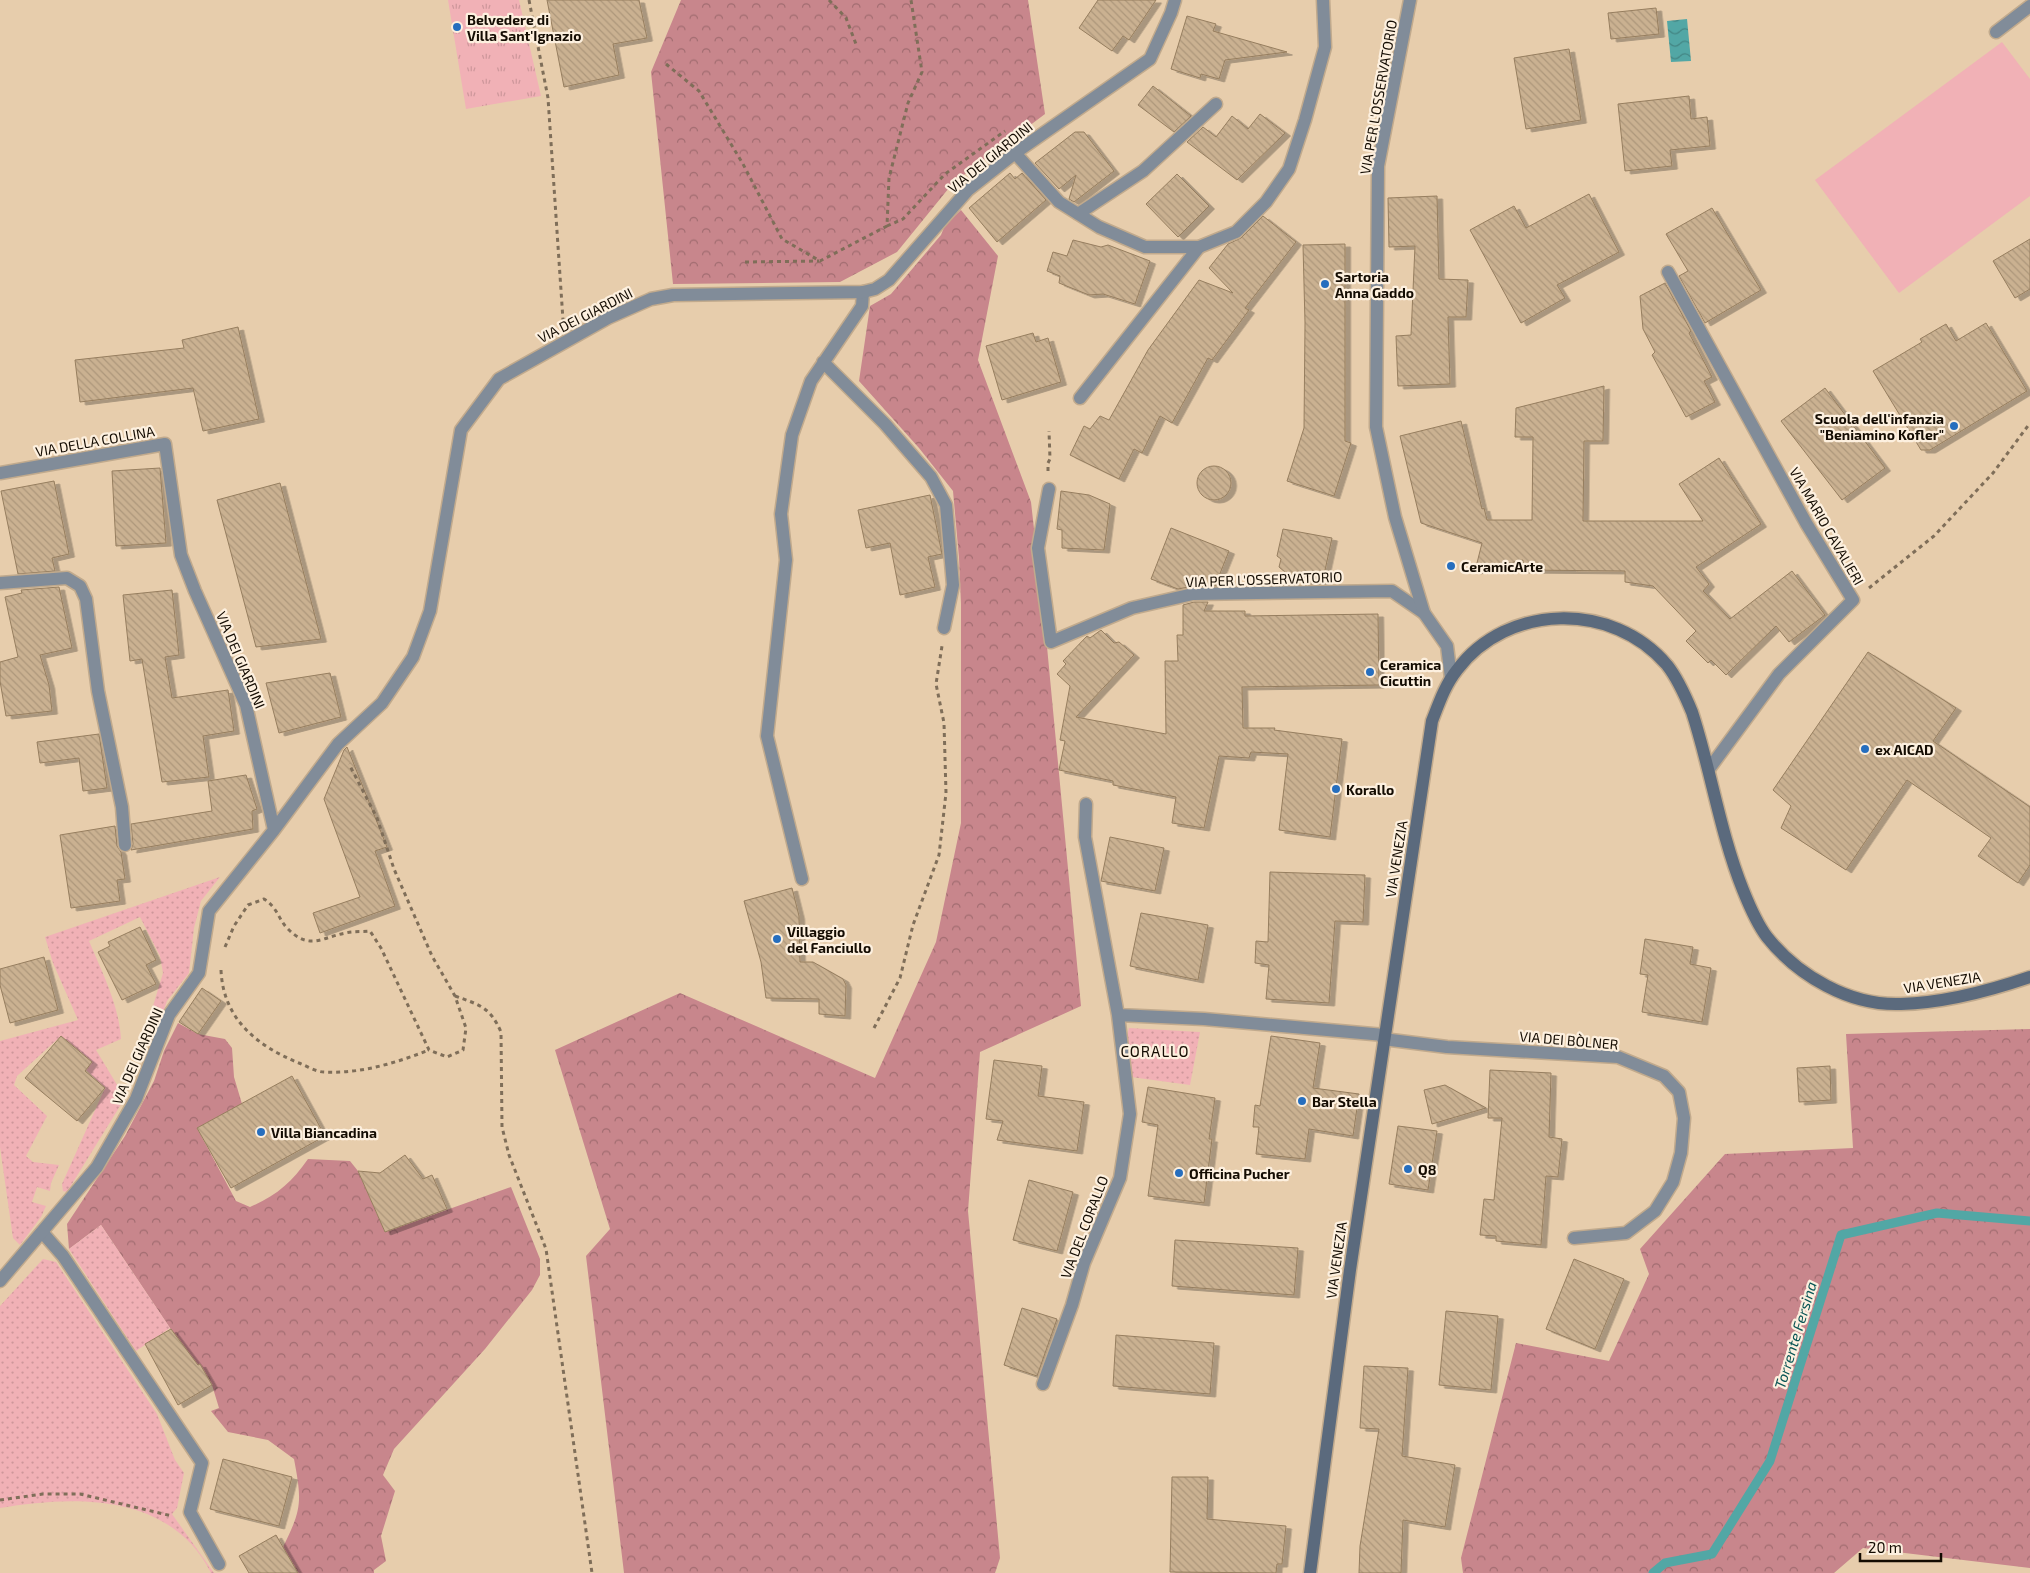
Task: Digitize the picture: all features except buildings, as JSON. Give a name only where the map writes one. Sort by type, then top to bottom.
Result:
[{"type":"main road","name":"VIA VENEZIA","points":[[1310,1573],[1344,1312],[1432,721],[1440,697],[1451,678],[1465,660],[1483,644],[1521,624],[1538,619],[1574,618],[1615,628],[1640,641],[1655,652],[1682,687],[1692,712],[1744,891],[1766,935],[1801,970],[1837,991],[1867,1000],[1900,1004],[1957,997],[2028,979]]},
{"type":"street","name":"VIA DEI GIARDINI","points":[[0,1281],[97,1167],[136,1099],[169,1015],[199,973],[209,911],[274,830],[338,744],[382,704],[413,657],[430,611],[461,430],[499,379],[565,341],[650,299],[697,294],[864,292],[875,290],[889,280],[968,190],[1015,153],[1150,59],[1172,13],[1175,0]]},
{"type":"street","points":[[1015,153],[1060,202],[1099,227],[1145,247],[1200,247],[1236,232],[1266,202],[1289,169],[1306,120],[1325,47],[1323,0]]},
{"type":"street","name":"VIA PER L'OSSERVATORIO","points":[[1410,0],[1378,166],[1376,427],[1396,517],[1424,613],[1447,646],[1451,678]]},
{"type":"street","points":[[1996,32],[2030,6]]},
{"type":"street","points":[[1078,214],[1144,172],[1216,104]]},
{"type":"street","points":[[1080,398],[1200,247]]},
{"type":"street","name":"VIA MARIO CAVALIERI","points":[[1668,272],[1806,523],[1853,600],[1779,674],[1709,770]]},
{"type":"street","points":[[802,879],[767,736],[786,560],[781,514],[792,435],[811,381],[862,306],[864,292]]},
{"type":"street","points":[[823,362],[885,424],[931,477],[946,506],[952,585],[944,628]]},
{"type":"street","name":"VIA DELLA COLLINA","points":[[0,473],[165,444],[181,555],[195,591]]},
{"type":"street","name":"VIA PER L'OSSERVATORIO","points":[[1049,489],[1038,548],[1051,642],[1132,608],[1194,594],[1392,591],[1424,613]]},
{"type":"street","points":[[0,582],[67,578],[80,586],[86,599],[98,691],[120,798],[125,845]]},
{"type":"street","name":"VIA DEI GIARDINI","points":[[195,591],[246,705],[274,830]]},
{"type":"street","name":"VIA DEL CORALLO","points":[[1043,1384],[1072,1306],[1084,1264],[1120,1178],[1130,1114],[1118,1015],[1085,837],[1086,804]]},
{"type":"street","points":[[1118,1015],[1204,1019],[1384,1037]]},
{"type":"street","name":"VIA DEI BÒLNER","points":[[1384,1037],[1447,1047],[1618,1057],[1664,1076],[1669,1081],[1679,1092],[1684,1118],[1681,1153],[1673,1182],[1655,1212],[1626,1233],[1574,1238]]},
{"type":"street","points":[[42,1232],[62,1256],[202,1463],[190,1512],[219,1564]]},
{"type":"path","points":[[529,0],[548,98],[564,326]]},
{"type":"path","points":[[829,0],[846,18],[856,44]]},
{"type":"path","points":[[887,226],[889,178],[908,103],[922,72],[911,0]]},
{"type":"path","points":[[666,64],[699,92],[743,164],[782,239],[820,260]]},
{"type":"path","points":[[745,262],[820,260],[903,219],[945,174],[1005,131]]},
{"type":"path","points":[[1853,600],[1934,536],[1993,473],[2030,422]]},
{"type":"path","points":[[1049,431],[1049,489]]},
{"type":"path","points":[[874,1028],[900,978],[913,925],[939,855],[946,793],[944,723],[936,684],[944,628]]},
{"type":"path","points":[[221,967],[222,987],[242,1028],[278,1055],[323,1072],[363,1069],[397,1063],[429,1050],[447,1057],[463,1050],[466,1028],[454,996],[432,956],[394,869],[377,818],[338,744]]},
{"type":"path","points":[[224,950],[234,926],[248,905],[264,899],[274,905],[287,928],[298,937],[315,943],[346,933],[370,931],[381,948],[429,1050]]},
{"type":"path","points":[[454,996],[484,1006],[495,1019],[501,1032],[502,1126],[509,1155],[546,1248],[592,1573]]},
{"type":"path","points":[[0,1500],[43,1494],[80,1494],[174,1516],[190,1512]]},
{"type":"green space","points":[[448,0],[519,0],[541,96],[466,109]]},
{"type":"green space","points":[[681,0],[1028,0],[1045,114],[953,183],[897,252],[840,282],[673,284],[651,72]]},
{"type":"green space","points":[[2002,42],[2030,79],[2030,196],[1899,293],[1815,180]]},
{"type":"green space","points":[[961,210],[998,256],[978,360],[1031,502],[1046,636],[1081,1006],[980,1052],[968,1211],[1000,1558],[995,1573],[624,1573],[586,1256],[610,1229],[555,1050],[680,993],[875,1078],[936,942],[961,823],[961,604],[953,491],[919,448],[859,381],[870,306],[891,294],[941,235],[945,225]]},
{"type":"green space","points":[[220,877],[201,901],[194,928],[189,973],[167,1001],[154,1037],[146,1029],[163,973],[160,956],[140,917],[89,941],[113,1001],[120,1026],[121,1039],[96,1050],[125,1098],[67,1192],[63,1191],[62,1184],[105,1088],[86,1070],[92,1062],[61,1036],[17,1076],[14,1085],[47,1116],[26,1156],[33,1162],[59,1165],[51,1183],[50,1191],[37,1187],[32,1202],[46,1206],[41,1217],[20,1245],[13,1238],[0,1147],[0,1041],[78,1020],[53,963],[45,937]]},
{"type":"green space","points":[[178,1023],[198,1034],[225,1039],[232,1048],[234,1077],[242,1104],[197,1128],[236,1201],[250,1207],[268,1198],[296,1175],[308,1159],[350,1161],[358,1171],[385,1232],[511,1187],[540,1259],[540,1275],[532,1290],[485,1349],[394,1449],[383,1475],[395,1491],[381,1536],[386,1561],[374,1570],[374,1573],[298,1573],[283,1547],[294,1523],[299,1505],[294,1459],[268,1440],[228,1432],[211,1411],[219,1408],[212,1385],[170,1328],[101,1225],[69,1249],[67,1224],[125,1136],[154,1081],[164,1051]]},
{"type":"green space","points":[[1129,1028],[1200,1032],[1190,1085],[1131,1077],[1127,1036]]},
{"type":"green space","points":[[2030,1029],[2030,1568],[1863,1548],[1834,1573],[1463,1573],[1461,1558],[1516,1343],[1609,1361],[1649,1274],[1640,1249],[1725,1154],[1853,1148],[1846,1034]]},
{"type":"green space","points":[[101,1225],[170,1328],[136,1351],[69,1249]]},
{"type":"green space","points":[[43,1259],[56,1262],[157,1414],[175,1460],[184,1473],[177,1508],[172,1514],[214,1573],[211,1573],[194,1547],[172,1527],[147,1514],[119,1506],[90,1502],[59,1501],[0,1508],[0,1306]]},
{"type":"water","points":[[1687,19],[1691,61],[1671,62],[1667,21]]},
{"type":"waterway","name":"Torrente Fersina","points":[[1653,1573],[1665,1563],[1712,1554],[1770,1461],[1841,1235],[1937,1213],[2030,1221]]},
{"type":"place","name":"Belvedere di Villa Sant'Ignazio","points":[[457,27]]},
{"type":"place","name":"Sartoria Anna Gaddo","points":[[1325,284]]},
{"type":"place","name":"Scuola dell'infanzia \"Beniamino Kofler\"","points":[[1954,426]]},
{"type":"place","name":"CeramicArte","points":[[1451,566]]},
{"type":"place","name":"Ceramica Cicuttin","points":[[1370,672]]},
{"type":"place","name":"ex AICAD","points":[[1865,749]]},
{"type":"place","name":"Korallo","points":[[1336,789]]},
{"type":"place","name":"Villaggio del Fanciullo","points":[[777,939]]},
{"type":"place","name":"Bar Stella","points":[[1302,1101]]},
{"type":"place","name":"Villa Biancadina","points":[[261,1132]]},
{"type":"place","name":"Q8","points":[[1408,1169]]},
{"type":"place","name":"Officina Pucher","points":[[1179,1173]]},
{"type":"district","name":"CORALLO","points":[[1155,1051]]}]
